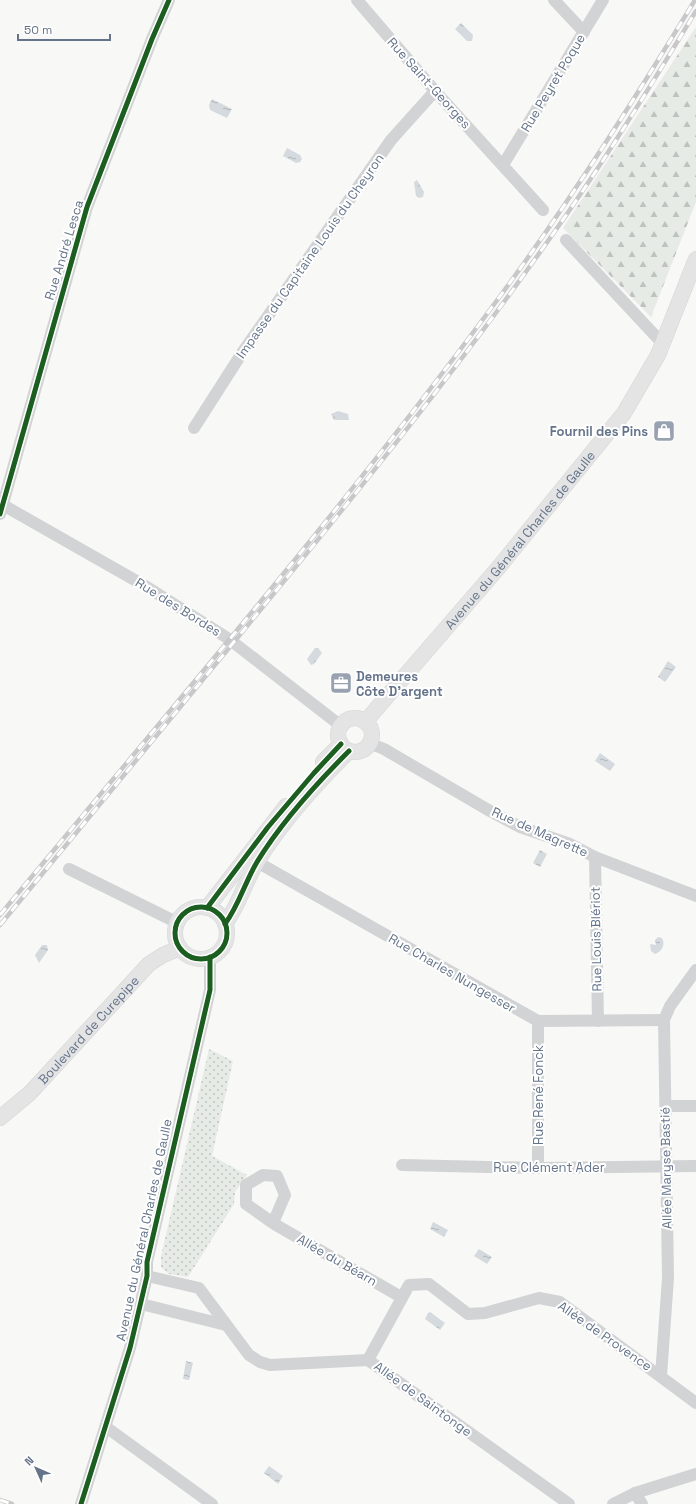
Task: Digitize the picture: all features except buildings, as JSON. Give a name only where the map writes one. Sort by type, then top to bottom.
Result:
[{"type":"main road","name":"Avenue du Général Charles de Gaulle","points":[[365,722],[500,567],[604,439],[639,390],[663,344],[696,259]]},
{"type":"main road","points":[[207,908],[227,884],[268,827],[314,773],[345,748],[363,750],[369,743],[371,732],[365,722],[355,719],[349,720],[341,726],[338,736],[345,748]]},
{"type":"main road","points":[[225,924],[232,914],[257,862],[289,817],[322,779],[345,748]]},
{"type":"main road","points":[[200,907],[207,908],[215,911],[225,924],[226,940],[223,948],[210,957],[194,958],[186,954],[180,948],[176,940],[178,923],[186,912],[200,907]]},
{"type":"main road","name":"Boulevard de Curepipe","points":[[0,1118],[30,1093],[148,964],[163,955],[180,948]]},
{"type":"street","name":"Rue Saint-Georges","points":[[357,0],[435,91],[543,210]]},
{"type":"street","points":[[554,0],[584,32]]},
{"type":"street","name":"Rue Peyret Poque","points":[[503,165],[603,0]]},
{"type":"street","name":"Rue André Lesca","points":[[2,509],[4,487],[87,208],[164,2]]},
{"type":"street","name":"Impasse du Capitaine Louis du Cheyron","points":[[194,428],[242,353],[391,140],[435,91]]},
{"type":"street","points":[[566,240],[663,344]]},
{"type":"street","name":"Rue des Bordes","points":[[2,509],[147,587],[229,639],[341,726]]},
{"type":"street","name":"Rue de Magrette","points":[[369,743],[384,749],[504,819],[570,844],[595,857],[696,896]]},
{"type":"street","name":"Rue Louis Blériot","points":[[595,857],[598,1021]]},
{"type":"street","name":"Rue Charles Nungesser","points":[[257,862],[538,1021],[664,1020]]},
{"type":"street","points":[[69,869],[178,923]]},
{"type":"street","name":"Avenue du Général Charles de Gaulle","points":[[84,1503],[130,1348],[141,1304],[147,1276],[147,1262],[210,990],[210,957]]},
{"type":"street","name":"Allée Maryse Bastié","points":[[661,1376],[668,1278],[664,1020],[670,1006],[696,970]]},
{"type":"street","name":"Rue René Fonck","points":[[538,1021],[538,1168]]},
{"type":"street","points":[[666,1106],[696,1106]]},
{"type":"street","name":"Rue Clément Ader","points":[[402,1165],[538,1168],[696,1166]]},
{"type":"street","name":"Allée du Béarn","points":[[273,1223],[401,1297]]},
{"type":"street","name":"Allée de Saintonge","points":[[147,1276],[199,1288],[249,1355],[260,1362],[270,1365],[368,1360],[569,1504]]},
{"type":"street","name":"Allée de Provence","points":[[368,1360],[401,1297],[409,1285],[429,1284],[468,1314],[485,1313],[539,1298],[560,1302],[696,1403]]},
{"type":"street","points":[[141,1304],[226,1324]]},
{"type":"street","points":[[106,1427],[212,1504]]},
{"type":"street","points":[[613,1504],[635,1493],[696,1474]]},
{"type":"street","points":[[635,1493],[642,1504]]},
{"type":"green space","points":[[696,27],[696,202],[651,317],[563,228]]},
{"type":"green space","points":[[209,1049],[233,1061],[212,1156],[247,1175],[235,1192],[234,1204],[188,1277],[169,1274],[161,1267],[161,1256]]},
{"type":"water","points":[[461,23],[473,35],[472,41],[467,41],[455,29]]},
{"type":"water","points":[[212,99],[232,109],[227,118],[210,110],[209,105]]},
{"type":"water","points":[[287,148],[300,155],[302,159],[300,162],[296,163],[283,156]]},
{"type":"water","points":[[417,180],[424,192],[423,197],[419,198],[416,196],[414,182]]},
{"type":"water","points":[[338,411],[348,414],[349,420],[334,420],[331,414]]},
{"type":"water","points":[[315,648],[318,648],[322,653],[314,664],[311,665],[307,659]]},
{"type":"water","points":[[668,661],[676,667],[665,682],[658,677]]},
{"type":"water","points":[[600,753],[615,764],[610,771],[595,761]]},
{"type":"water","points":[[540,850],[547,854],[540,867],[533,863]]},
{"type":"water","points":[[658,937],[662,938],[663,946],[659,952],[655,954],[651,951],[650,944],[656,945],[655,940]]},
{"type":"water","points":[[42,945],[47,945],[48,950],[39,963],[35,955]]},
{"type":"water","points":[[433,1222],[448,1230],[444,1237],[430,1229]]},
{"type":"water","points":[[479,1249],[492,1257],[487,1264],[474,1256]]},
{"type":"water","points":[[430,1312],[445,1323],[440,1330],[425,1319]]},
{"type":"water","points":[[186,1361],[193,1363],[189,1380],[183,1379]]},
{"type":"water","points":[[269,1466],[283,1476],[278,1484],[264,1473]]},
{"type":"railway","points":[[0,915],[253,611],[378,457],[498,299],[550,226],[624,114],[695,0]]},
{"type":"railway","points":[[0,925],[243,631],[451,372],[531,265],[586,187],[696,11]]},
{"type":"railway","points":[[0,1500],[12,1504]]},
{"type":"cycle path","points":[[0,514],[87,207],[152,39],[169,0]]},
{"type":"cycle path","points":[[207,908],[268,827],[341,744]]},
{"type":"cycle path","points":[[225,924],[230,917],[257,862],[277,832],[324,776],[349,751]]},
{"type":"cycle path","points":[[201,907],[211,909],[219,915],[225,923],[227,933],[225,943],[219,951],[211,957],[201,959],[191,957],[183,951],[177,943],[175,933],[177,923],[183,915],[191,909],[201,907]]},
{"type":"cycle path","points":[[81,1504],[130,1348],[147,1276],[147,1262],[210,990],[210,957]]},
{"type":"place","name":"Fournil des Pins","points":[[664,431]]},
{"type":"place","name":"Demeures Côte D'argent","points":[[341,683]]}]
